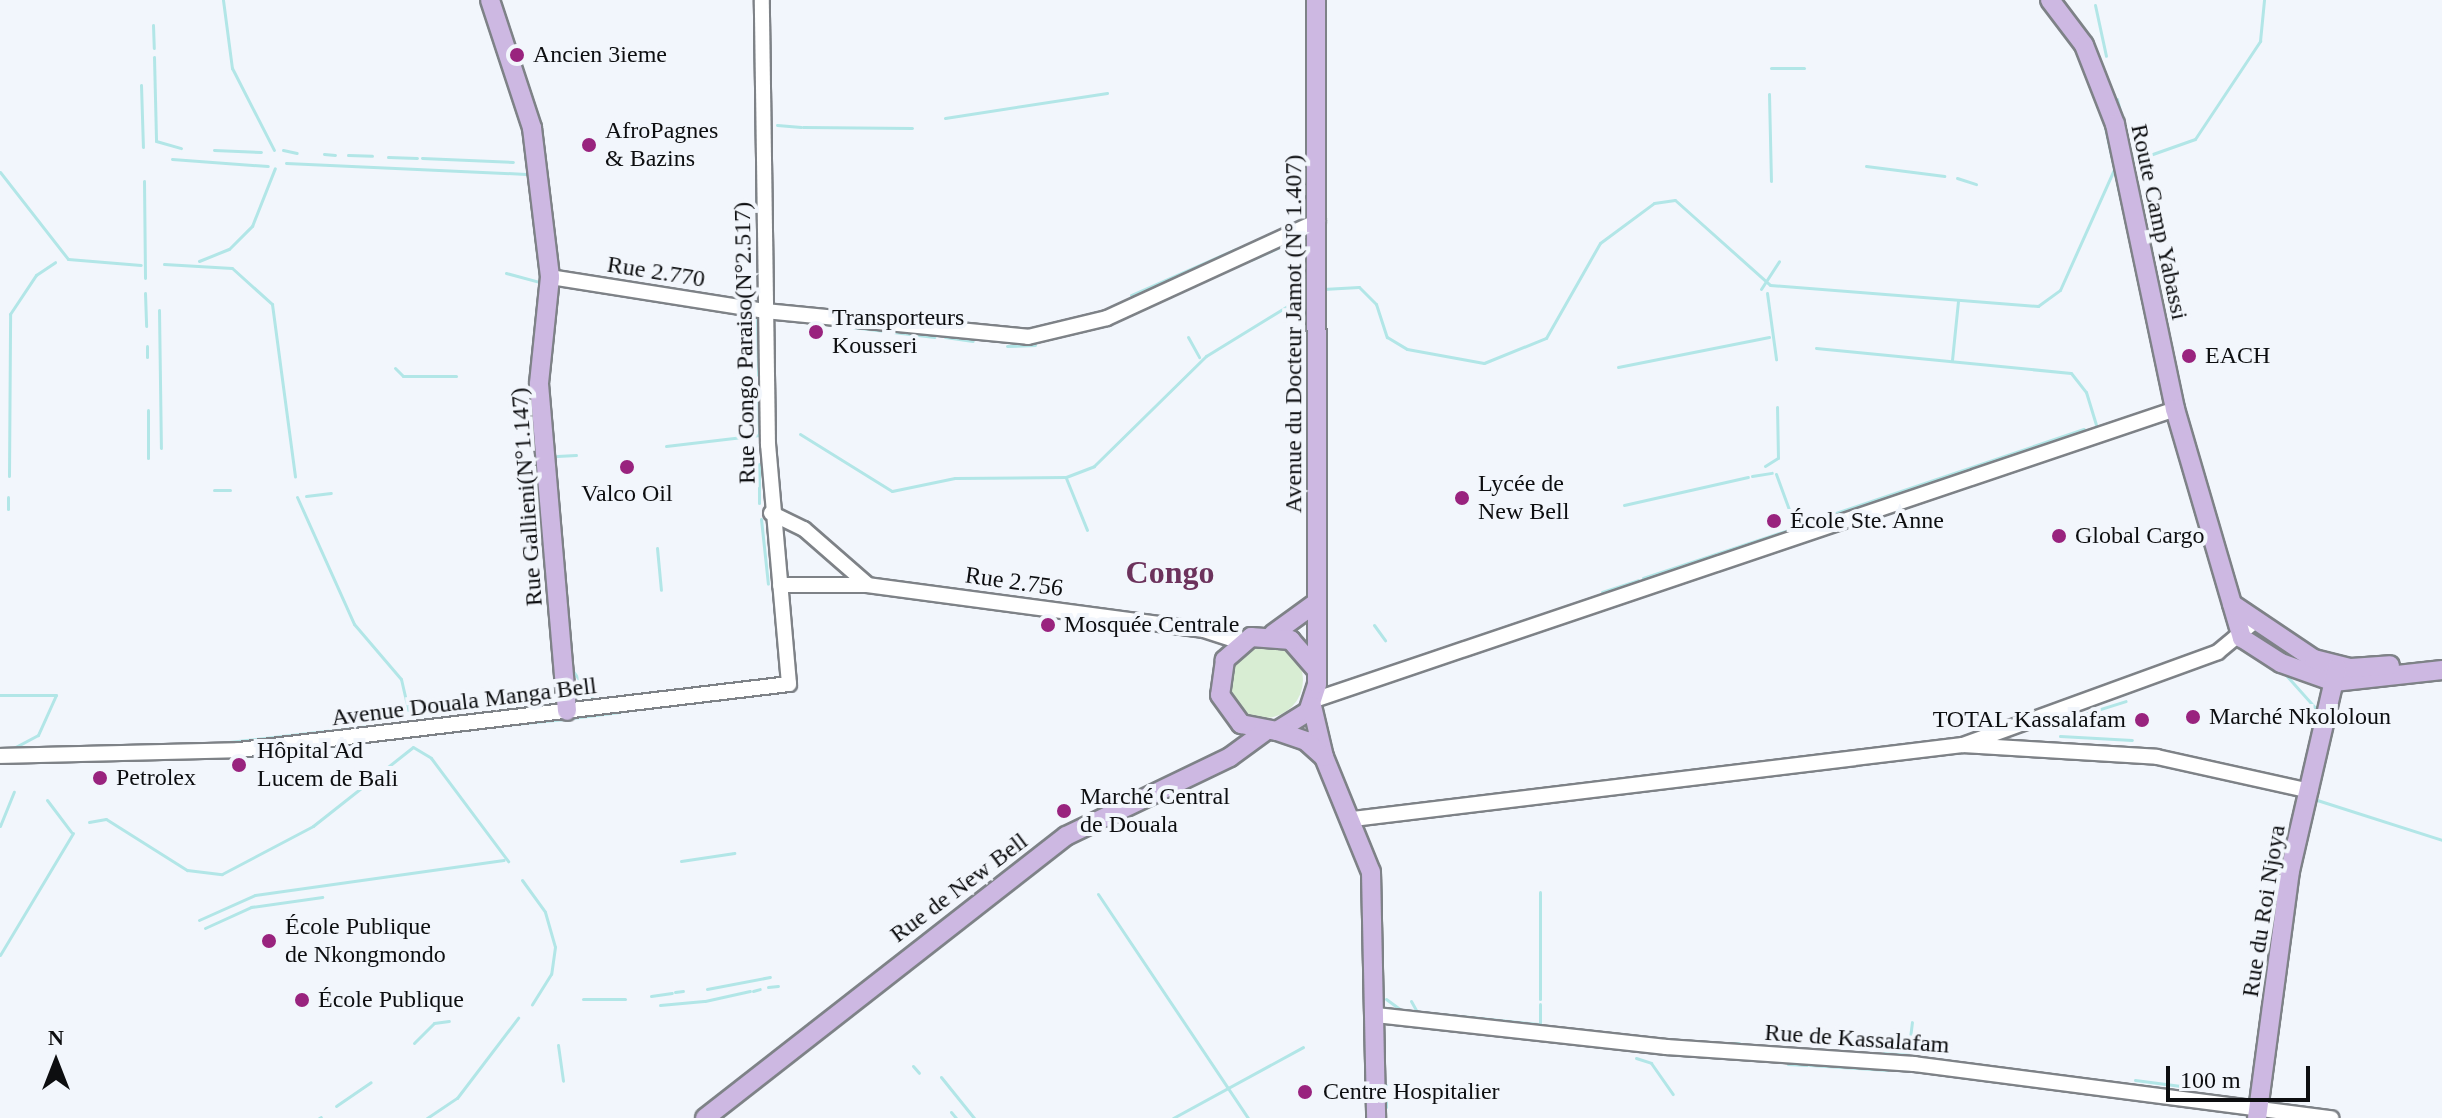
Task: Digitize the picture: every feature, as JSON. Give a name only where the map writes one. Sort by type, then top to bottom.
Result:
[{"type":"main road","name":"Rue Gallieni(N°1.147)","points":[[490,0],[529,116],[550,277],[539,384],[567,711]]},
{"type":"main road","name":"Avenue du Docteur Jamot (N° 1.407)","points":[[1316,0],[1319,291],[1316,674]]},
{"type":"main road","name":"Route Camp Yabassi","points":[[2050,0],[2092,60],[2123,164],[2175,409],[2242,638]]},
{"type":"main road","points":[[1317,602],[1273,634],[1241,642],[1225,660],[1220,695],[1241,724],[1306,741],[1324,757]]},
{"type":"main road","points":[[2232,604],[2254,622],[2336,674],[2442,658]]},
{"type":"main road","points":[[1273,634],[1299,645],[1316,674],[1313,703],[1324,757],[1353,819],[1374,893],[1376,1118]]},
{"type":"main road","points":[[2242,638],[2281,663],[2336,674],[2442,670]]},
{"type":"main road","name":"Rue du Roi Njoya","points":[[2258,1112],[2290,871],[2336,674]]},
{"type":"main road","points":[[1271,732],[1313,703]]},
{"type":"main road","name":"Rue de New Bell","points":[[705,1118],[1066,836],[1230,757],[1271,732]]},
{"type":"street","name":"Rue Congo Paraiso(N°2.517)","points":[[762,0],[765,311],[771,513],[789,684]]},
{"type":"street","name":"Rue 2.770","points":[[550,277],[765,311],[1051,336],[1127,310],[1318,221]]},
{"type":"street","points":[[1313,703],[1346,689],[2175,409]]},
{"type":"street","points":[[771,513],[804,529],[867,585]]},
{"type":"street","name":"Rue 2.756","points":[[780,585],[867,585],[1193,629],[1241,642]]},
{"type":"street","points":[[1963,745],[2242,638],[2254,622]]},
{"type":"street","points":[[1316,674],[1346,689]]},
{"type":"street","name":"Avenue Douala Manga Bell","points":[[0,756],[222,752],[789,684]]},
{"type":"street","points":[[1353,819],[1963,745],[2157,757],[2310,791]]},
{"type":"street","name":"Rue de Kassalafam","points":[[1376,1015],[1666,1047],[1914,1064],[2258,1112],[2332,1118]]},
{"type":"green space","points":[[1265,642],[1280,645],[1292,653],[1300,665],[1303,680],[1300,695],[1292,707],[1280,715],[1265,718],[1250,715],[1238,707],[1230,695],[1227,680],[1230,665],[1238,653],[1250,645]]},
{"type":"waterway","points":[[223,0],[232,68],[274,150]]},
{"type":"waterway","points":[[754,0],[756,149]]},
{"type":"waterway","points":[[2130,162],[2195,139],[2260,41],[2264,0]]},
{"type":"waterway","points":[[2095,5],[2106,56]]},
{"type":"waterway","points":[[153,25],[154,48]]},
{"type":"waterway","points":[[154,57],[156,141],[181,148]]},
{"type":"waterway","points":[[1771,68],[1804,68]]},
{"type":"waterway","points":[[141,85],[143,147]]},
{"type":"waterway","points":[[945,118],[1107,93]]},
{"type":"waterway","points":[[1769,94],[1771,181]]},
{"type":"waterway","points":[[2117,99],[2121,115]]},
{"type":"waterway","points":[[2100,110],[2104,124]]},
{"type":"waterway","points":[[777,125],[801,127]]},
{"type":"waterway","points":[[803,127],[912,128]]},
{"type":"waterway","points":[[2105,127],[2123,210]]},
{"type":"waterway","points":[[214,150],[261,152]]},
{"type":"waterway","points":[[283,150],[297,153]]},
{"type":"waterway","points":[[324,154],[335,155]]},
{"type":"waterway","points":[[348,155],[372,156]]},
{"type":"waterway","points":[[388,157],[417,158]]},
{"type":"waterway","points":[[422,158],[513,162]]},
{"type":"waterway","points":[[172,159],[268,166]]},
{"type":"waterway","points":[[286,163],[526,174]]},
{"type":"waterway","points":[[756,164],[757,223]]},
{"type":"waterway","points":[[1866,166],[1944,176]]},
{"type":"waterway","points":[[1323,289],[1359,287],[1376,304],[1387,337],[1407,349],[1484,363],[1546,338],[1600,243],[1654,203],[1675,200],[1770,285],[2038,306],[2060,290],[2115,167]]},
{"type":"waterway","points":[[199,261],[229,249],[252,226],[275,168]]},
{"type":"waterway","points":[[0,172],[68,259],[141,265]]},
{"type":"waterway","points":[[1957,178],[1976,184]]},
{"type":"waterway","points":[[144,181],[145,278]]},
{"type":"waterway","points":[[2124,213],[2152,347]]},
{"type":"waterway","points":[[1251,260],[1299,238]]},
{"type":"waterway","points":[[1131,295],[1236,249]]},
{"type":"waterway","points":[[1761,289],[1779,261]]},
{"type":"waterway","points":[[9,476],[10,314],[36,275],[55,262]]},
{"type":"waterway","points":[[164,264],[232,268],[272,304],[295,476]]},
{"type":"waterway","points":[[506,273],[543,283]]},
{"type":"waterway","points":[[800,434],[892,491],[955,478],[1066,477],[1094,466],[1206,356],[1312,291]]},
{"type":"waterway","points":[[145,293],[146,326]]},
{"type":"waterway","points":[[1767,293],[1776,359]]},
{"type":"waterway","points":[[1952,360],[1958,301]]},
{"type":"waterway","points":[[159,310],[161,448]]},
{"type":"waterway","points":[[1084,316],[1096,312]]},
{"type":"waterway","points":[[757,315],[758,375]]},
{"type":"waterway","points":[[852,327],[934,337]]},
{"type":"waterway","points":[[945,337],[973,341]]},
{"type":"waterway","points":[[1188,337],[1199,357]]},
{"type":"waterway","points":[[1618,367],[1769,337]]},
{"type":"waterway","points":[[1007,346],[1035,345]]},
{"type":"waterway","points":[[147,346],[147,357]]},
{"type":"waterway","points":[[1816,348],[2071,373],[2086,392],[2096,425]]},
{"type":"waterway","points":[[395,368],[403,376],[456,376]]},
{"type":"waterway","points":[[666,446],[759,435],[758,392]]},
{"type":"waterway","points":[[1765,466],[1778,458],[1777,407]]},
{"type":"waterway","points":[[148,410],[148,458]]},
{"type":"waterway","points":[[1809,522],[2084,429]]},
{"type":"waterway","points":[[557,456],[576,455]]},
{"type":"waterway","points":[[759,464],[759,503]]},
{"type":"waterway","points":[[1752,476],[1772,473]]},
{"type":"waterway","points":[[1776,474],[1795,526]]},
{"type":"waterway","points":[[1624,505],[1748,477]]},
{"type":"waterway","points":[[1066,478],[1087,530]]},
{"type":"waterway","points":[[214,490],[230,490]]},
{"type":"waterway","points":[[306,496],[331,493]]},
{"type":"waterway","points":[[8,497],[8,509]]},
{"type":"waterway","points":[[297,497],[354,624],[401,679],[410,717]]},
{"type":"waterway","points":[[761,519],[768,584]]},
{"type":"waterway","points":[[1643,578],[1794,528]]},
{"type":"waterway","points":[[657,548],[661,590]]},
{"type":"waterway","points":[[1602,592],[1638,580]]},
{"type":"waterway","points":[[1374,625],[1385,640]]},
{"type":"waterway","points":[[573,671],[593,700]]},
{"type":"waterway","points":[[2285,674],[2319,712]]},
{"type":"waterway","points":[[0,695],[56,695],[38,735],[12,749]]},
{"type":"waterway","points":[[2075,717],[2126,701]]},
{"type":"waterway","points":[[423,720],[506,711]]},
{"type":"waterway","points":[[572,718],[620,712]]},
{"type":"waterway","points":[[505,725],[565,719]]},
{"type":"waterway","points":[[211,744],[369,726]]},
{"type":"waterway","points":[[2060,736],[2132,740]]},
{"type":"waterway","points":[[413,747],[431,758],[508,861]]},
{"type":"waterway","points":[[89,822],[106,819],[187,870],[222,874],[313,826],[413,747]]},
{"type":"waterway","points":[[0,826],[14,792]]},
{"type":"waterway","points":[[47,800],[71,832]]},
{"type":"waterway","points":[[2317,800],[2442,840]]},
{"type":"waterway","points":[[0,955],[73,833]]},
{"type":"waterway","points":[[681,861],[734,853]]},
{"type":"waterway","points":[[199,920],[255,895],[504,860]]},
{"type":"waterway","points":[[522,880],[545,912],[555,947],[551,974],[532,1005]]},
{"type":"waterway","points":[[1540,892],[1540,999]]},
{"type":"waterway","points":[[1098,894],[1248,1118]]},
{"type":"waterway","points":[[205,928],[251,907],[322,897]]},
{"type":"waterway","points":[[707,989],[770,977]]},
{"type":"waterway","points":[[768,987],[778,986]]},
{"type":"waterway","points":[[753,991],[760,989]]},
{"type":"waterway","points":[[675,992],[683,991]]},
{"type":"waterway","points":[[705,1001],[750,991]]},
{"type":"waterway","points":[[651,996],[672,993]]},
{"type":"waterway","points":[[583,999],[625,999]]},
{"type":"waterway","points":[[1386,999],[1401,1010],[1540,1024],[1540,1004]]},
{"type":"waterway","points":[[660,1005],[704,1001]]},
{"type":"waterway","points":[[1411,1001],[1417,1012]]},
{"type":"waterway","points":[[427,1118],[457,1098],[518,1018]]},
{"type":"waterway","points":[[414,1043],[434,1023],[449,1021]]},
{"type":"waterway","points":[[1910,1038],[1912,1022]]},
{"type":"waterway","points":[[1729,1043],[1739,1043]]},
{"type":"waterway","points":[[1884,1053],[1908,1054],[1909,1043]]},
{"type":"waterway","points":[[558,1045],[563,1081]]},
{"type":"waterway","points":[[1173,1118],[1303,1047]]},
{"type":"waterway","points":[[1636,1058],[1651,1063],[1673,1094]]},
{"type":"waterway","points":[[1788,1064],[1807,1065]]},
{"type":"waterway","points":[[1810,1065],[1888,1070]]},
{"type":"waterway","points":[[913,1066],[919,1073]]},
{"type":"waterway","points":[[941,1077],[974,1118]]},
{"type":"waterway","points":[[2135,1080],[2181,1086]]},
{"type":"waterway","points":[[336,1106],[371,1082]]},
{"type":"waterway","points":[[1386,1085],[1386,1107]]},
{"type":"waterway","points":[[951,1112],[956,1118]]},
{"type":"place","name":"Ancien 3ieme","points":[[517,55]]},
{"type":"place","name":"AfroPagnes & Bazins","points":[[589,145]]},
{"type":"place","name":"Transporteurs Kousseri","points":[[816,332]]},
{"type":"place","name":"EACH","points":[[2189,356]]},
{"type":"place","name":"Valco Oil","points":[[627,467]]},
{"type":"place","name":"Lycée de New Bell","points":[[1462,498]]},
{"type":"place","name":"École Ste. Anne","points":[[1774,521]]},
{"type":"place","name":"Global Cargo","points":[[2059,536]]},
{"type":"place","name":"Mosquée Centrale","points":[[1048,625]]},
{"type":"place","name":"Marché Nkololoun","points":[[2193,717]]},
{"type":"place","name":"TOTAL Kassalafam","points":[[2142,720]]},
{"type":"place","name":"Hôpital Ad Lucem de Bali","points":[[239,765]]},
{"type":"place","name":"Petrolex","points":[[100,778]]},
{"type":"place","name":"Marché Central de Douala","points":[[1064,811]]},
{"type":"place","name":"École Publique de Nkongmondo","points":[[269,941]]},
{"type":"place","name":"École Publique","points":[[302,1000]]},
{"type":"place","name":"Centre Hospitalier","points":[[1305,1092]]},
{"type":"district","name":"Congo","points":[[1170,572]]}]
